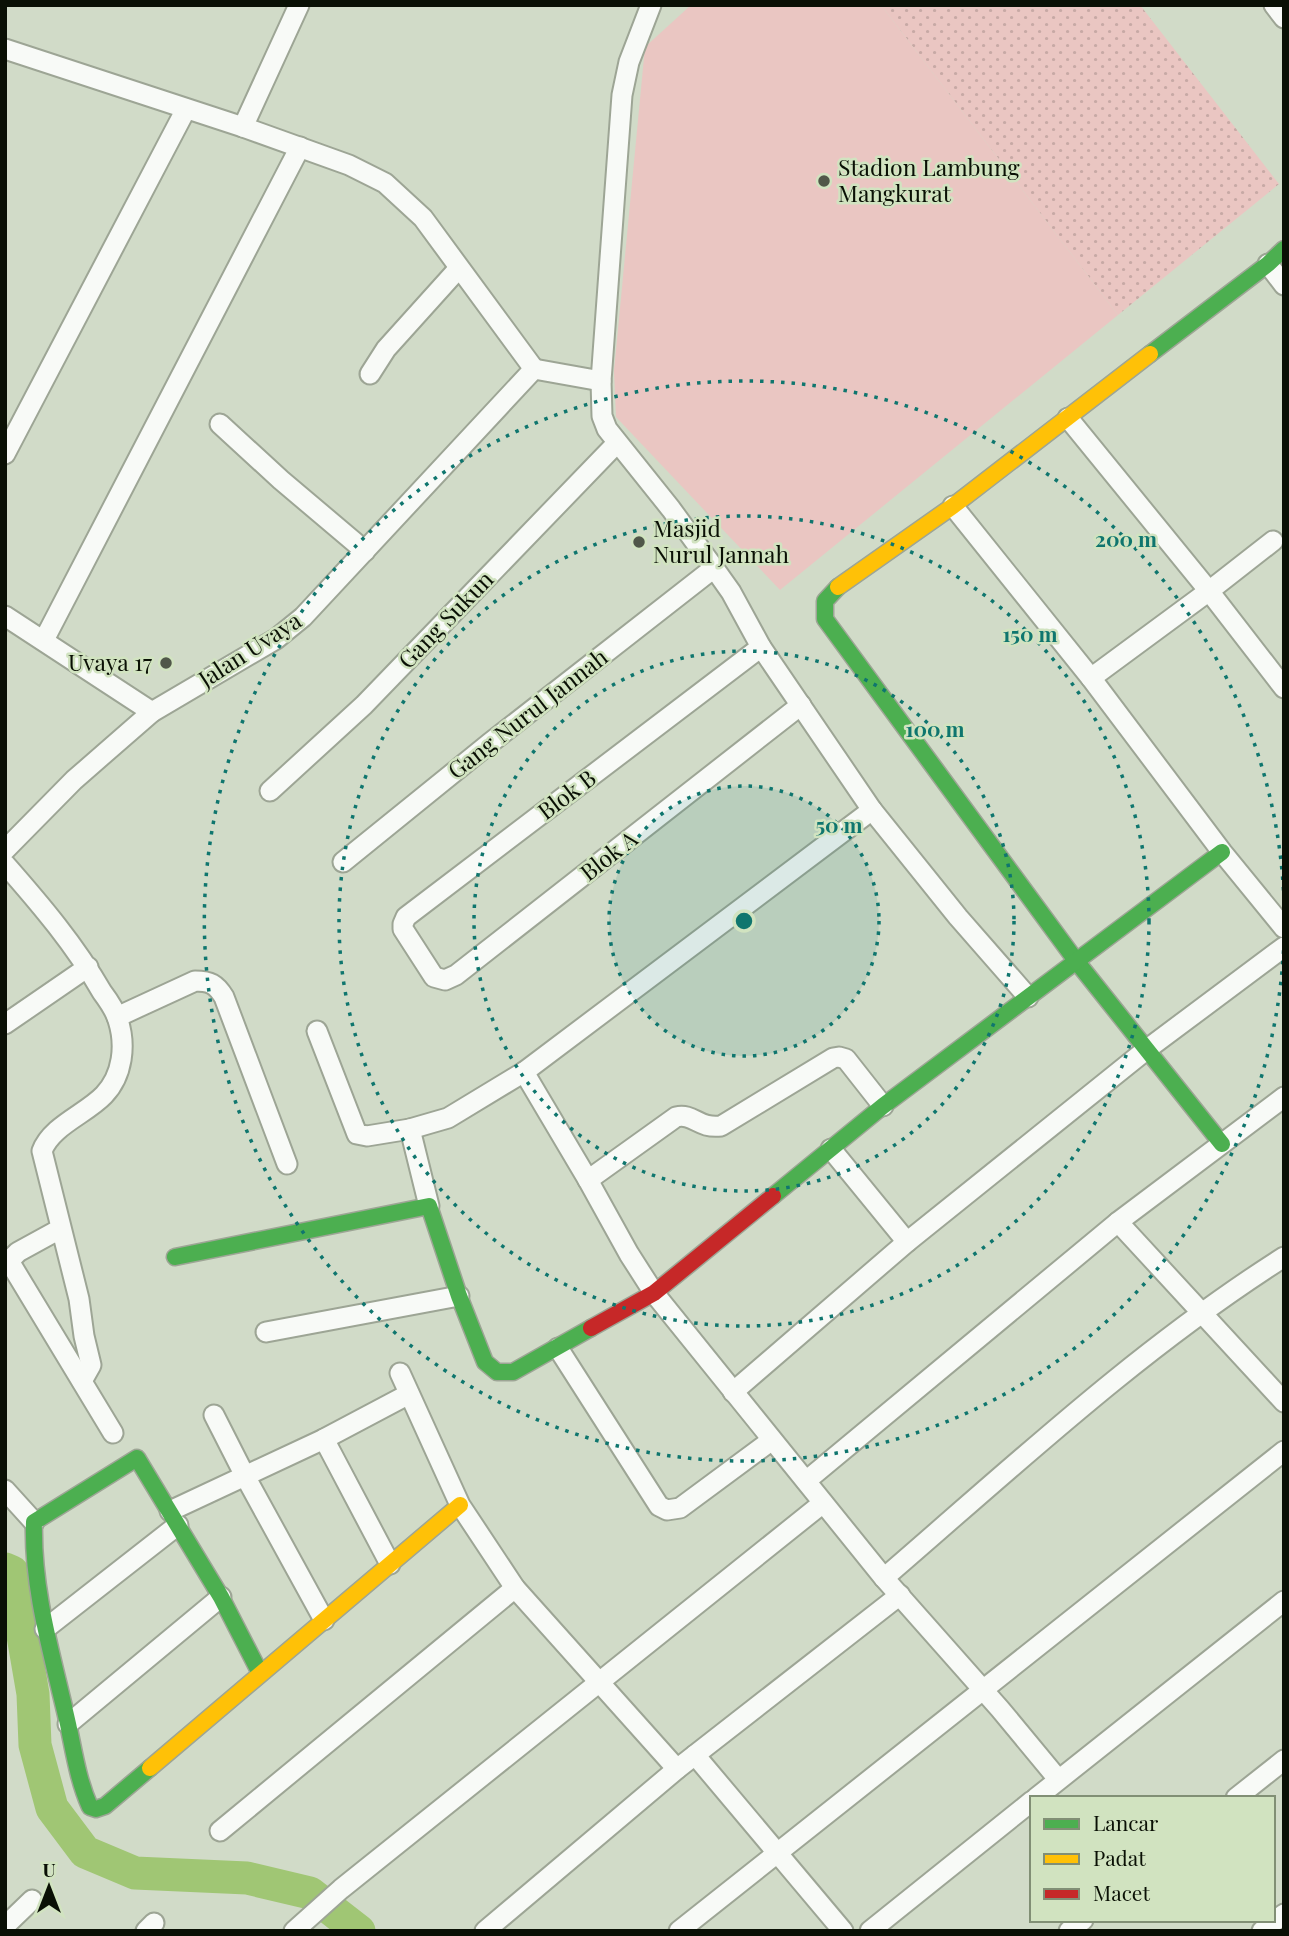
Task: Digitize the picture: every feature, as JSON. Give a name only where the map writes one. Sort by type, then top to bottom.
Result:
[{"type":"street","points":[[243,127],[299,5]]},
{"type":"street","points":[[651,5],[629,62],[622,95],[601,381],[602,416],[617,443],[671,509],[731,592],[761,647],[872,810],[958,917],[1028,997]]},
{"type":"street","points":[[1274,5],[1284,18]]},
{"type":"street","points":[[5,49],[300,147],[349,165],[385,183],[423,218],[534,369],[601,381]]},
{"type":"street","points":[[5,454],[186,109]]},
{"type":"street","points":[[44,640],[300,147]]},
{"type":"street","points":[[1222,1144],[1077,962],[825,619],[823,608],[825,600],[832,592],[953,506],[1268,264],[1284,248]]},
{"type":"street","points":[[1268,264],[1284,285]]},
{"type":"street","points":[[370,374],[386,349],[459,268]]},
{"type":"street","name":"Jalan Uvaya","points":[[5,850],[74,780],[152,712],[276,639],[318,603],[534,369]]},
{"type":"street","points":[[1068,418],[1284,688]]},
{"type":"street","points":[[220,424],[365,551]]},
{"type":"street","name":"Gang Sukun","points":[[270,791],[365,705],[617,443]]},
{"type":"street","points":[[953,506],[1091,678],[1284,928]]},
{"type":"street","points":[[1091,678],[1273,541]]},
{"type":"street","name":"Gang Nurul Jannah","points":[[343,862],[714,568]]},
{"type":"street","points":[[5,616],[152,712]]},
{"type":"street","name":"Blok B","points":[[419,954],[402,924],[412,912],[761,647]]},
{"type":"street","name":"Blok A","points":[[419,954],[434,977],[439,980],[456,975],[802,705]]},
{"type":"street","points":[[317,1031],[357,1134],[367,1136],[410,1129],[447,1118],[524,1072],[872,810]]},
{"type":"street","points":[[410,1129],[429,1206],[459,1296],[485,1362],[497,1372],[513,1372],[654,1293],[883,1106],[1223,852]]},
{"type":"street","points":[[5,864],[47,912],[88,967],[117,1017],[123,1044],[116,1076],[105,1094],[44,1143],[42,1151],[79,1299],[91,1364],[82,1381]]},
{"type":"street","points":[[733,1392],[907,1242],[1146,1050],[1284,947]]},
{"type":"street","points":[[5,1024],[88,967]]},
{"type":"street","points":[[117,1017],[195,981],[208,981],[218,986],[287,1164]]},
{"type":"street","points":[[589,1180],[676,1116],[689,1117],[706,1127],[721,1125],[833,1058],[846,1059],[883,1106]]},
{"type":"street","points":[[524,1072],[654,1293],[884,1578],[1058,1779]]},
{"type":"street","points":[[806,1482],[1118,1222],[1284,1097]]},
{"type":"street","points":[[831,1149],[907,1242]]},
{"type":"street","points":[[175,1257],[429,1206]]},
{"type":"street","points":[[1118,1222],[1284,1402]]},
{"type":"street","points":[[60,1229],[18,1252],[9,1261],[113,1433]]},
{"type":"street","points":[[884,1578],[1109,1385],[1201,1311],[1284,1257]]},
{"type":"street","points":[[265,1332],[459,1296]]},
{"type":"street","points":[[558,1348],[659,1506],[667,1510],[680,1508],[772,1440]]},
{"type":"street","points":[[400,1373],[460,1505],[515,1588],[677,1769]]},
{"type":"street","points":[[45,1629],[174,1518],[244,1476],[324,1439],[409,1394]]},
{"type":"street","points":[[214,1415],[244,1476],[324,1620]]},
{"type":"street","points":[[324,1439],[390,1564]]},
{"type":"street","points":[[679,1931],[1284,1451]]},
{"type":"street","points":[[34,1522],[137,1458],[221,1597],[260,1673]]},
{"type":"street","points":[[5,1490],[34,1522],[33,1556],[45,1629],[86,1799],[90,1807],[96,1809],[105,1806],[460,1505]]},
{"type":"street","points":[[297,1928],[341,1889],[823,1503]]},
{"type":"street","points":[[220,1831],[515,1588]]},
{"type":"street","points":[[485,1931],[677,1769],[900,1595]]},
{"type":"street","points":[[68,1724],[221,1597]]},
{"type":"street","points":[[1038,1796],[1284,1601]]},
{"type":"street","points":[[695,1755],[843,1931]]},
{"type":"street","points":[[1239,1796],[1284,1760]]},
{"type":"street","points":[[870,1931],[1030,1802]]},
{"type":"street","points":[[5,1926],[33,1900]]},
{"type":"shaded area","name":"Stadion Lambung Mangkurat","points":[[691,5],[881,5],[1118,315],[780,590],[616,417],[614,371],[645,47]]},
{"type":"shaded area","points":[[881,5],[1140,5],[1279,184],[1118,315]]},
{"type":"waterway","points":[[5,1569],[12,1572],[33,1694],[35,1745],[52,1808],[85,1852],[135,1873],[247,1878],[310,1893],[359,1931]]},
{"type":"traffic: fast","points":[[1150,354],[1284,249]]},
{"type":"traffic: fast","points":[[838,587],[825,601],[825,619],[1077,962],[1222,1144]]},
{"type":"traffic: fast","points":[[773,1196],[883,1106],[1222,852]]},
{"type":"traffic: fast","points":[[175,1257],[429,1206],[459,1296],[485,1362],[497,1372],[513,1372],[591,1328]]},
{"type":"traffic: fast","points":[[150,1768],[105,1806],[96,1809],[90,1807],[82,1787],[40,1599],[34,1522],[137,1458],[221,1597],[260,1673]]},
{"type":"traffic: slow","points":[[838,587],[953,506],[1150,354]]},
{"type":"traffic: slow","points":[[150,1768],[460,1505]]},
{"type":"traffic: jam","points":[[591,1328],[654,1293],[773,1196]]},
{"type":"place","name":"Stadion Lambung Mangkurat","points":[[824,181]]},
{"type":"place","name":"Masjid Nurul Jannah","points":[[639,542]]},
{"type":"place","name":"Uvaya 17","points":[[166,663]]}]
